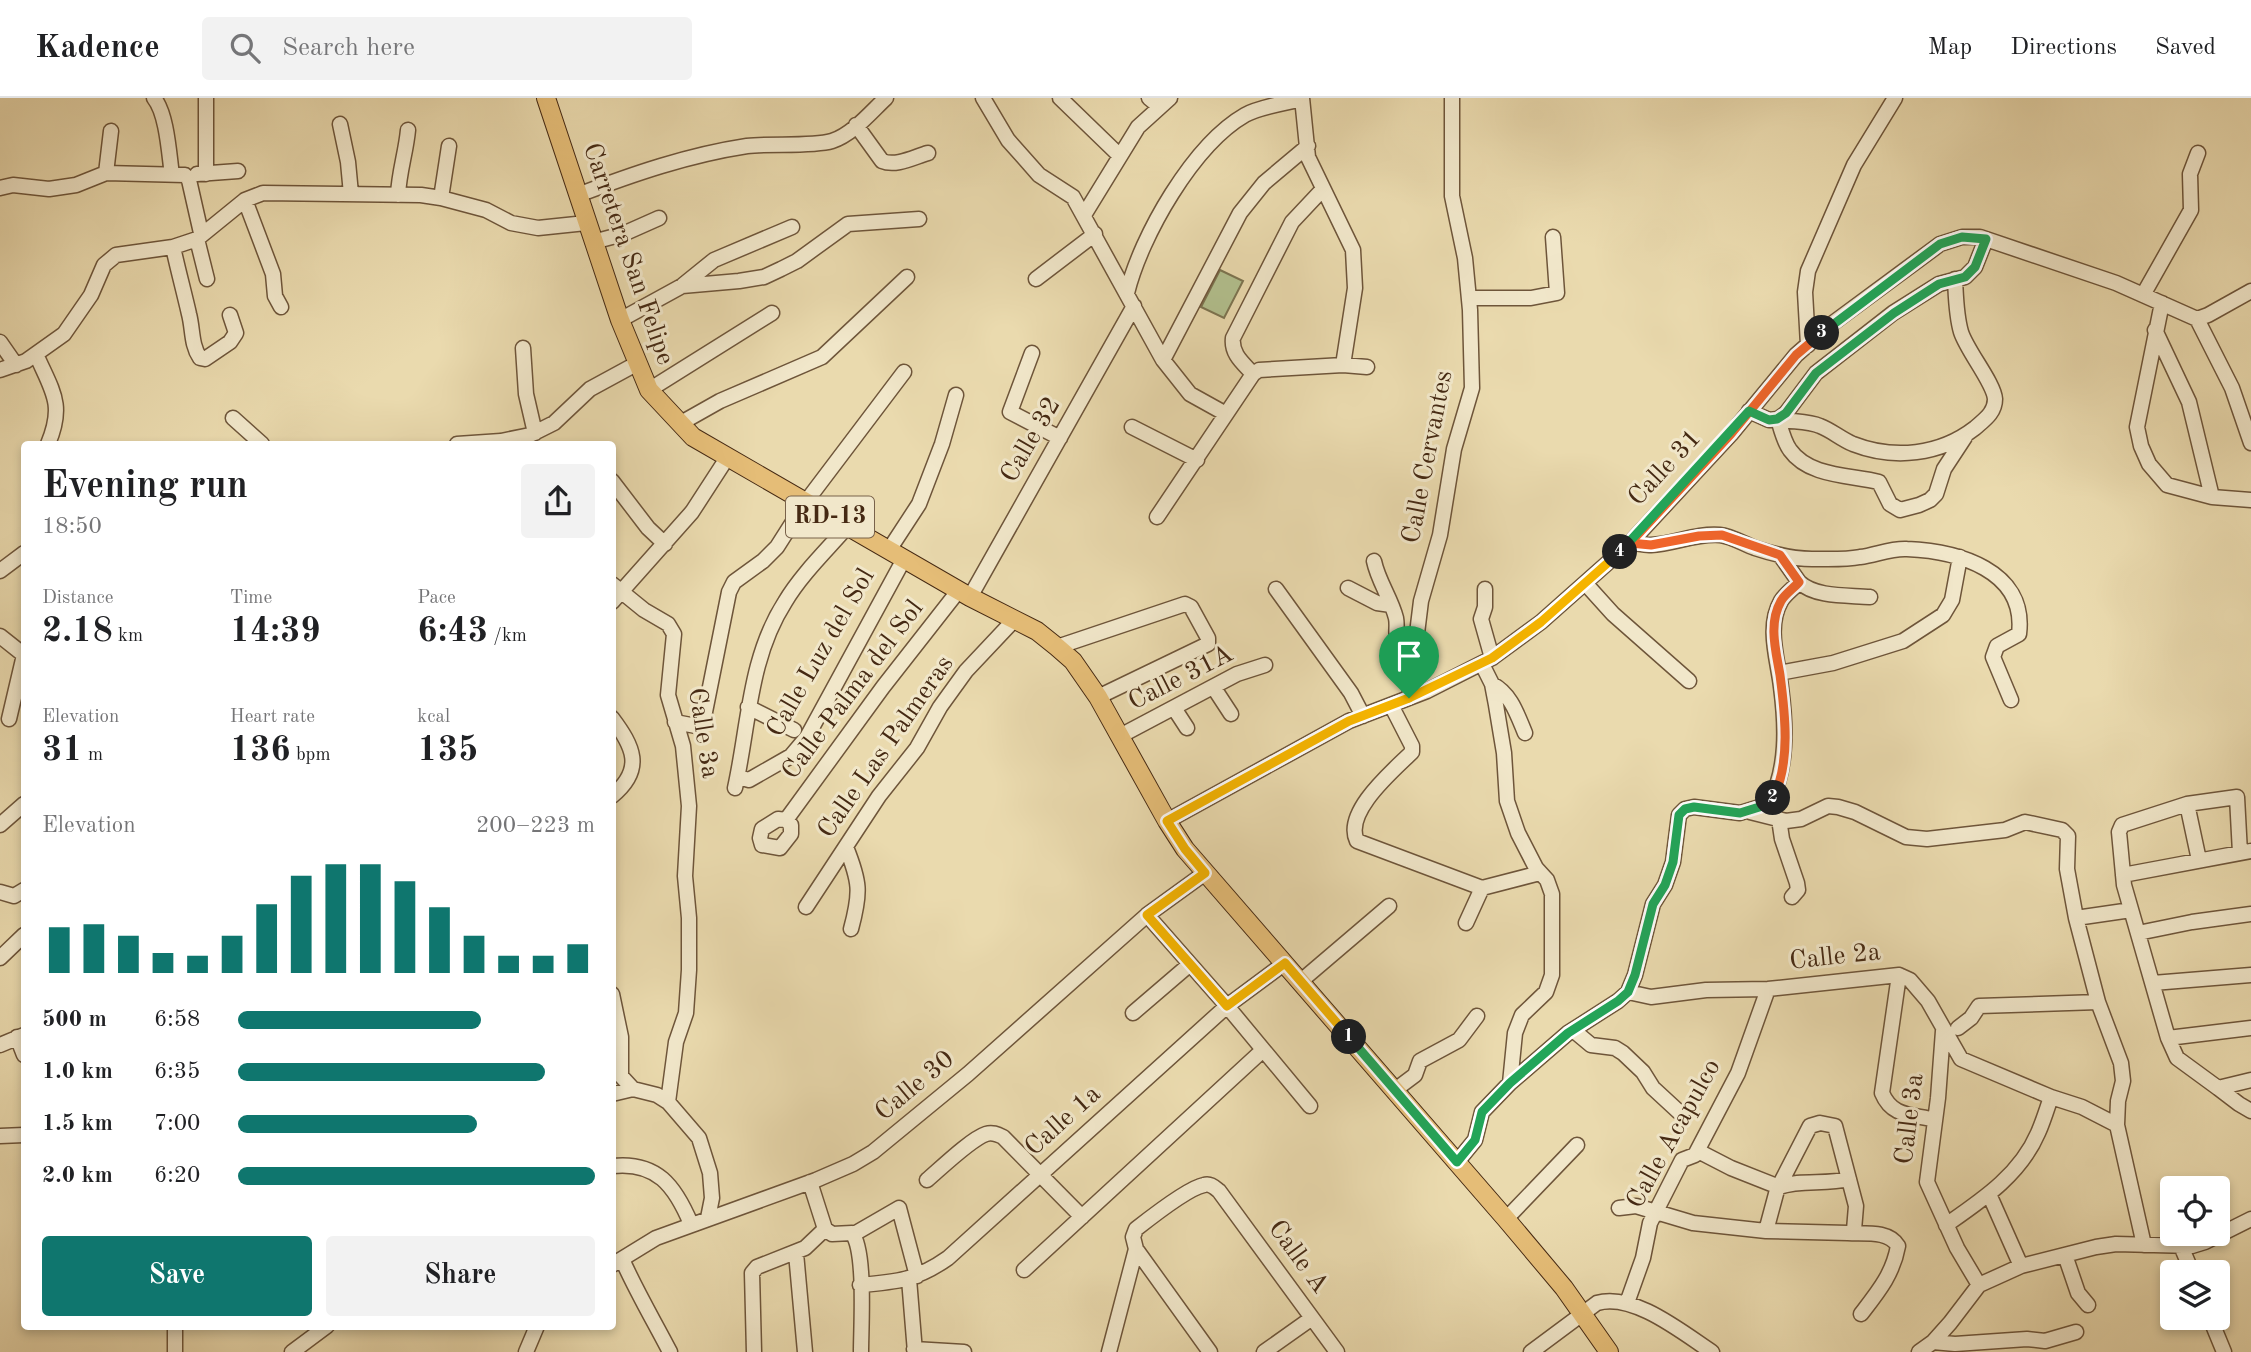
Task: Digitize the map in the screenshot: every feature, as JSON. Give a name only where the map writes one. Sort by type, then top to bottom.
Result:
[{"type":"main road","name":"Carretera San Felipe","points":[[546,98],[620,320],[649,390],[693,437],[846,527],[1037,631],[1073,661],[1098,697],[1185,849],[1506,1219],[1564,1288],[1609,1352]]},
{"type":"street","points":[[154,98],[158,103],[179,175],[189,180],[207,279]]},
{"type":"street","points":[[206,98],[206,174]]},
{"type":"street","points":[[578,195],[640,172],[706,153],[750,146],[832,141],[845,134],[886,98]]},
{"type":"street","points":[[983,98],[1008,140],[1039,175],[1073,197],[1163,359],[1190,394],[1226,414]]},
{"type":"street","points":[[1060,98],[1120,156]]},
{"type":"street","points":[[1302,98],[1308,157],[1353,250],[1355,288],[1343,365]]},
{"type":"street","name":"Calle 32","points":[[965,594],[1060,439],[1131,299],[1132,270],[1172,193],[1203,149],[1246,114],[1302,98]]},
{"type":"street","name":"Calle Cervantes","points":[[1409,698],[1421,601],[1440,535],[1454,449],[1472,388],[1465,258],[1452,196],[1452,98]]},
{"type":"street","points":[[1808,345],[1805,292],[1808,271],[1854,165],[1895,98]]},
{"type":"street","points":[[1084,215],[1138,127],[1160,101]]},
{"type":"street","points":[[340,124],[352,194]]},
{"type":"street","points":[[856,125],[882,161],[887,163],[928,153]]},
{"type":"street","points":[[398,195],[408,130]]},
{"type":"street","points":[[106,173],[111,131]]},
{"type":"street","points":[[442,198],[449,146]]},
{"type":"street","points":[[1163,359],[1240,213],[1264,183],[1308,146]]},
{"type":"street","points":[[2143,295],[2191,210],[2190,174],[2198,153]]},
{"type":"street","points":[[0,188],[13,185],[49,188],[76,185],[106,173],[179,175],[238,171]]},
{"type":"street","points":[[1253,374],[1235,354],[1232,347],[1233,338],[1292,222],[1323,189]]},
{"type":"street","points":[[0,370],[36,354],[64,334],[91,295],[104,265],[116,255],[173,247],[199,236],[245,200],[263,193],[442,198],[486,210],[511,223],[538,228],[586,223]]},
{"type":"street","points":[[245,200],[273,274],[275,296],[281,307]]},
{"type":"street","points":[[593,242],[622,234],[659,218]]},
{"type":"street","points":[[682,286],[764,276],[797,261],[851,223],[919,219]]},
{"type":"street","points":[[620,320],[682,286],[714,260],[792,227]]},
{"type":"street","points":[[1036,279],[1095,234]]},
{"type":"street","points":[[1469,298],[1531,298],[1557,293],[1553,237]]},
{"type":"street","name":"Calle 31","points":[[1167,821],[1316,739],[1487,661],[1541,622],[1630,543],[1796,355],[1829,326],[1940,244],[1962,237],[1986,239],[2116,283],[2197,319]]},
{"type":"street","points":[[1777,419],[1786,413],[1816,373],[1914,298],[1939,284],[1965,277],[1975,267],[1986,239]]},
{"type":"street","points":[[173,247],[190,316],[193,340],[200,358],[205,359],[230,342],[236,333],[230,315]]},
{"type":"street","points":[[681,423],[720,401],[822,356],[907,277]]},
{"type":"street","points":[[1749,411],[1769,420],[1820,426],[1856,445],[1890,453],[1914,453],[1941,448],[1968,433],[1987,419],[1994,407],[1995,395],[1961,333],[1955,279]]},
{"type":"street","points":[[2251,291],[2197,319],[2232,388],[2251,443]]},
{"type":"street","points":[[2162,303],[2137,428],[2149,464],[2167,485],[2213,496],[2251,500]]},
{"type":"street","points":[[649,390],[772,313]]},
{"type":"street","points":[[2155,330],[2189,402],[2213,496]]},
{"type":"street","points":[[0,342],[16,365]]},
{"type":"street","points":[[523,348],[526,394],[535,433]]},
{"type":"street","points":[[1032,353],[1010,412],[1060,439]]},
{"type":"street","points":[[36,354],[58,408],[55,428],[49,441]]},
{"type":"street","points":[[501,441],[535,433],[554,423],[590,389],[636,364]]},
{"type":"street","points":[[1157,517],[1253,374],[1259,370],[1343,365],[1367,367]]},
{"type":"street","points":[[675,722],[691,726],[700,723],[711,690],[729,592],[734,582],[778,547],[805,503],[904,372]]},
{"type":"street","name":"Calle Luz del Sol","points":[[748,707],[736,782],[749,780],[791,756],[807,737],[919,504],[942,444],[956,396]]},
{"type":"street","points":[[233,418],[259,441]]},
{"type":"street","points":[[1777,419],[1789,449],[1797,458],[1810,466],[1836,474],[1879,482],[1890,504],[1900,510],[1919,505],[1936,494],[1944,470],[1968,433]]},
{"type":"street","points":[[1132,427],[1197,460]]},
{"type":"street","points":[[616,593],[665,544],[692,512],[727,458]]},
{"type":"street","points":[[616,486],[648,528],[665,544]]},
{"type":"street","points":[[794,730],[748,707],[756,670],[770,631],[785,601],[846,527]]},
{"type":"street","points":[[1630,543],[1651,545],[1699,536],[1722,535],[1780,555],[1809,559],[1858,558],[1908,549],[1959,557],[1986,568],[2005,583],[2017,606],[2020,620],[2019,634],[1997,646],[1993,657],[2011,700]]},
{"type":"street","points":[[0,571],[21,555]]},
{"type":"street","points":[[1780,555],[1804,587],[1822,592],[1870,597]]},
{"type":"street","points":[[1779,673],[1833,663],[1903,641],[1943,615],[1952,600],[1959,557]]},
{"type":"street","points":[[1374,561],[1377,575],[1395,614],[1395,634],[1400,646],[1414,662]]},
{"type":"street","points":[[1457,1162],[1475,1140],[1482,1112],[1510,1083],[1573,1030],[1628,992],[1653,904],[1665,885],[1673,862],[1679,815],[1685,809],[1694,807],[1740,813],[1769,804],[1781,774],[1785,742],[1773,628],[1781,601],[1799,582]]},
{"type":"street","points":[[1585,583],[1613,614],[1689,681]]},
{"type":"street","points":[[1348,588],[1377,603],[1391,605]]},
{"type":"street","points":[[1276,589],[1345,683],[1363,716]]},
{"type":"street","points":[[1485,589],[1482,619],[1504,752],[1507,801],[1518,833],[1540,873],[1547,880],[1552,894],[1552,975],[1546,992],[1522,1015],[1515,1033],[1510,1083]]},
{"type":"street","name":"Calle 3a","points":[[616,593],[668,624],[674,634],[668,695],[685,760],[689,806],[685,876],[689,946],[686,1013],[676,1042],[668,1102]]},
{"type":"street","name":"Calle Palma del Sol","points":[[786,820],[883,687],[965,594]]},
{"type":"street","points":[[1057,646],[1185,604],[1191,607],[1208,638],[1208,643],[1098,697]]},
{"type":"street","name":"Calle Las Palmeras","points":[[806,907],[878,796],[917,748],[940,707],[966,671],[1014,620]]},
{"type":"street","points":[[0,636],[21,653]]},
{"type":"street","name":"Calle 31A","points":[[1120,736],[1237,674],[1265,664]]},
{"type":"street","points":[[9,719],[21,668]]},
{"type":"street","points":[[1492,684],[1503,689],[1511,700],[1525,733]]},
{"type":"street","points":[[1214,688],[1231,714]]},
{"type":"street","points":[[1391,705],[1412,746],[1412,752],[1371,792],[1358,815],[1355,838],[1357,841],[1482,888],[1540,873]]},
{"type":"street","points":[[1174,708],[1187,728]]},
{"type":"street","points":[[616,724],[632,747],[631,772],[616,792]]},
{"type":"street","points":[[2251,791],[2237,797],[2187,804],[2122,825],[2119,832],[2119,852],[2131,910],[2168,1038],[2177,1058],[2251,1111]]},
{"type":"street","points":[[2123,875],[2246,852],[2237,797]]},
{"type":"street","points":[[2187,804],[2199,860]]},
{"type":"street","points":[[1748,811],[1779,820],[1801,818],[1828,806],[1855,813],[1906,837],[1927,839],[2005,830],[2025,822],[2062,830],[2068,835],[2067,869],[2076,918],[2098,1002],[2121,1063],[2123,1081],[2118,1101],[2117,1125],[2144,1245]]},
{"type":"street","points":[[0,825],[21,807]]},
{"type":"street","points":[[1779,820],[1782,839],[1797,883],[1798,890],[1792,897]]},
{"type":"street","points":[[846,847],[856,873],[860,895],[851,929]]},
{"type":"street","name":"Calle 30","points":[[617,1262],[656,1238],[853,1164],[896,1134],[1147,915],[1205,873]]},
{"type":"street","points":[[1466,923],[1482,888]]},
{"type":"street","points":[[0,892],[14,896],[21,892]]},
{"type":"street","points":[[1301,982],[1389,906]]},
{"type":"street","points":[[2076,918],[2131,910]]},
{"type":"street","points":[[2138,933],[2251,914]]},
{"type":"street","points":[[1147,915],[1310,1106]]},
{"type":"street","points":[[0,958],[21,937]]},
{"type":"street","name":"Calle 1a","points":[[860,1285],[913,1278],[948,1258],[1227,1006],[1285,963]]},
{"type":"street","points":[[1133,1013],[1189,965]]},
{"type":"street","points":[[1899,975],[1882,1093],[1887,1106],[1894,1111],[1935,1119]]},
{"type":"street","name":"Calle 2a","points":[[1628,992],[1651,997],[1706,990],[1768,989],[1899,975],[1910,980],[1928,1001],[1961,1059],[2051,1097],[2082,1107],[2117,1125]]},
{"type":"street","points":[[2153,983],[2251,975]]},
{"type":"street","name":"Calle Acapulco","points":[[1626,1303],[1643,1258],[1650,1223],[1682,1160],[1698,1151],[1738,1073],[1768,989]]},
{"type":"street","points":[[1958,1028],[1971,1018],[1979,1006],[2098,1002]]},
{"type":"street","points":[[616,1013],[621,1037],[617,1076],[633,1090]]},
{"type":"street","points":[[1395,1090],[1415,1075],[1420,1061],[1459,1040],[1477,1016]]},
{"type":"street","points":[[2168,1038],[2251,1028]]},
{"type":"street","points":[[1573,1030],[1591,1045],[1615,1048],[1623,1053],[1643,1072],[1653,1088],[1679,1112]]},
{"type":"street","name":"Calle 3a","points":[[1943,1030],[1927,1182],[1945,1225],[1979,1285]]},
{"type":"street","points":[[0,1045],[21,1036]]},
{"type":"street","points":[[1024,1270],[1263,1050]]},
{"type":"street","points":[[2218,1088],[2251,1080]]},
{"type":"street","points":[[616,1093],[633,1090],[657,1095],[668,1102],[699,1138],[710,1173],[712,1198],[708,1218]]},
{"type":"street","points":[[1945,1225],[1989,1194],[2011,1174],[2037,1135],[2051,1097]]},
{"type":"street","points":[[1766,1231],[1779,1187],[1810,1126],[1820,1123],[1835,1126],[1856,1206],[1854,1230],[1848,1233]]},
{"type":"street","points":[[927,1180],[988,1133],[995,1133],[1003,1137],[1082,1217]]},
{"type":"street","points":[[0,1136],[21,1135]]},
{"type":"street","points":[[1506,1219],[1577,1145]]},
{"type":"street","points":[[1698,1151],[1731,1168],[1779,1187],[1791,1183],[1832,1184],[1849,1179]]},
{"type":"street","points":[[616,1166],[637,1166],[662,1177],[676,1192],[691,1224]]},
{"type":"street","points":[[810,1182],[825,1229],[832,1234],[854,1234],[899,1208],[913,1278],[914,1350],[964,1352]]},
{"type":"street","name":"Calle A","points":[[1136,1249],[1133,1237],[1136,1229],[1202,1185],[1209,1184],[1219,1191],[1337,1352]]},
{"type":"street","points":[[1989,1194],[2021,1266]]},
{"type":"street","points":[[1619,1208],[1636,1206],[1693,1223],[1766,1231],[1884,1235],[1898,1246],[1895,1261],[1888,1278],[1861,1314]]},
{"type":"street","points":[[2230,1232],[2249,1224]]},
{"type":"street","points":[[754,1352],[752,1273],[757,1267],[796,1253],[816,1240],[825,1229]]},
{"type":"street","points":[[854,1234],[859,1251],[861,1352]]},
{"type":"street","points":[[1919,1352],[1933,1342],[1979,1285],[2021,1266],[2116,1244],[2160,1245]]},
{"type":"street","points":[[2181,1246],[2187,1260]]},
{"type":"street","points":[[1109,1352],[1136,1249]]},
{"type":"street","points":[[1136,1249],[1210,1352]]},
{"type":"street","points":[[796,1253],[805,1352]]},
{"type":"street","points":[[2066,1255],[2078,1293],[2088,1305]]},
{"type":"street","points":[[617,1262],[670,1352]]},
{"type":"street","points":[[1531,1352],[1597,1303],[1607,1300],[1626,1303],[1669,1323],[1712,1352]]},
{"type":"street","points":[[1264,1352],[1312,1318]]},
{"type":"street","points":[[175,1330],[175,1352]]},
{"type":"street","points":[[292,1352],[319,1330]]},
{"type":"street","points":[[526,1352],[535,1330]]},
{"type":"street","points":[[2215,1330],[2224,1352]]},
{"type":"street","points":[[1933,1342],[1955,1344],[2045,1340],[2076,1332]]},
{"type":"green space","points":[[1220,270],[1243,281],[1224,318],[1201,307]]},
{"type":"route","points":[[1409,698],[1349,721],[1167,821],[1205,873],[1147,915],[1227,1006],[1285,963],[1457,1162],[1475,1140],[1482,1112],[1510,1083],[1568,1033],[1628,992],[1653,904],[1665,885],[1673,862],[1679,815],[1685,809],[1694,807],[1740,813],[1758,809],[1769,804],[1776,792],[1785,742],[1782,689],[1773,628],[1781,601],[1799,582],[1780,555],[1722,535],[1699,536],[1651,545],[1630,543],[1731,434],[1749,411],[1796,355],[1829,326],[1940,244],[1962,237],[1986,239],[1975,267],[1965,277],[1925,291],[1894,313],[1816,373],[1786,413],[1777,419],[1769,420],[1749,411],[1630,543],[1541,622],[1482,664],[1409,698]]}]
